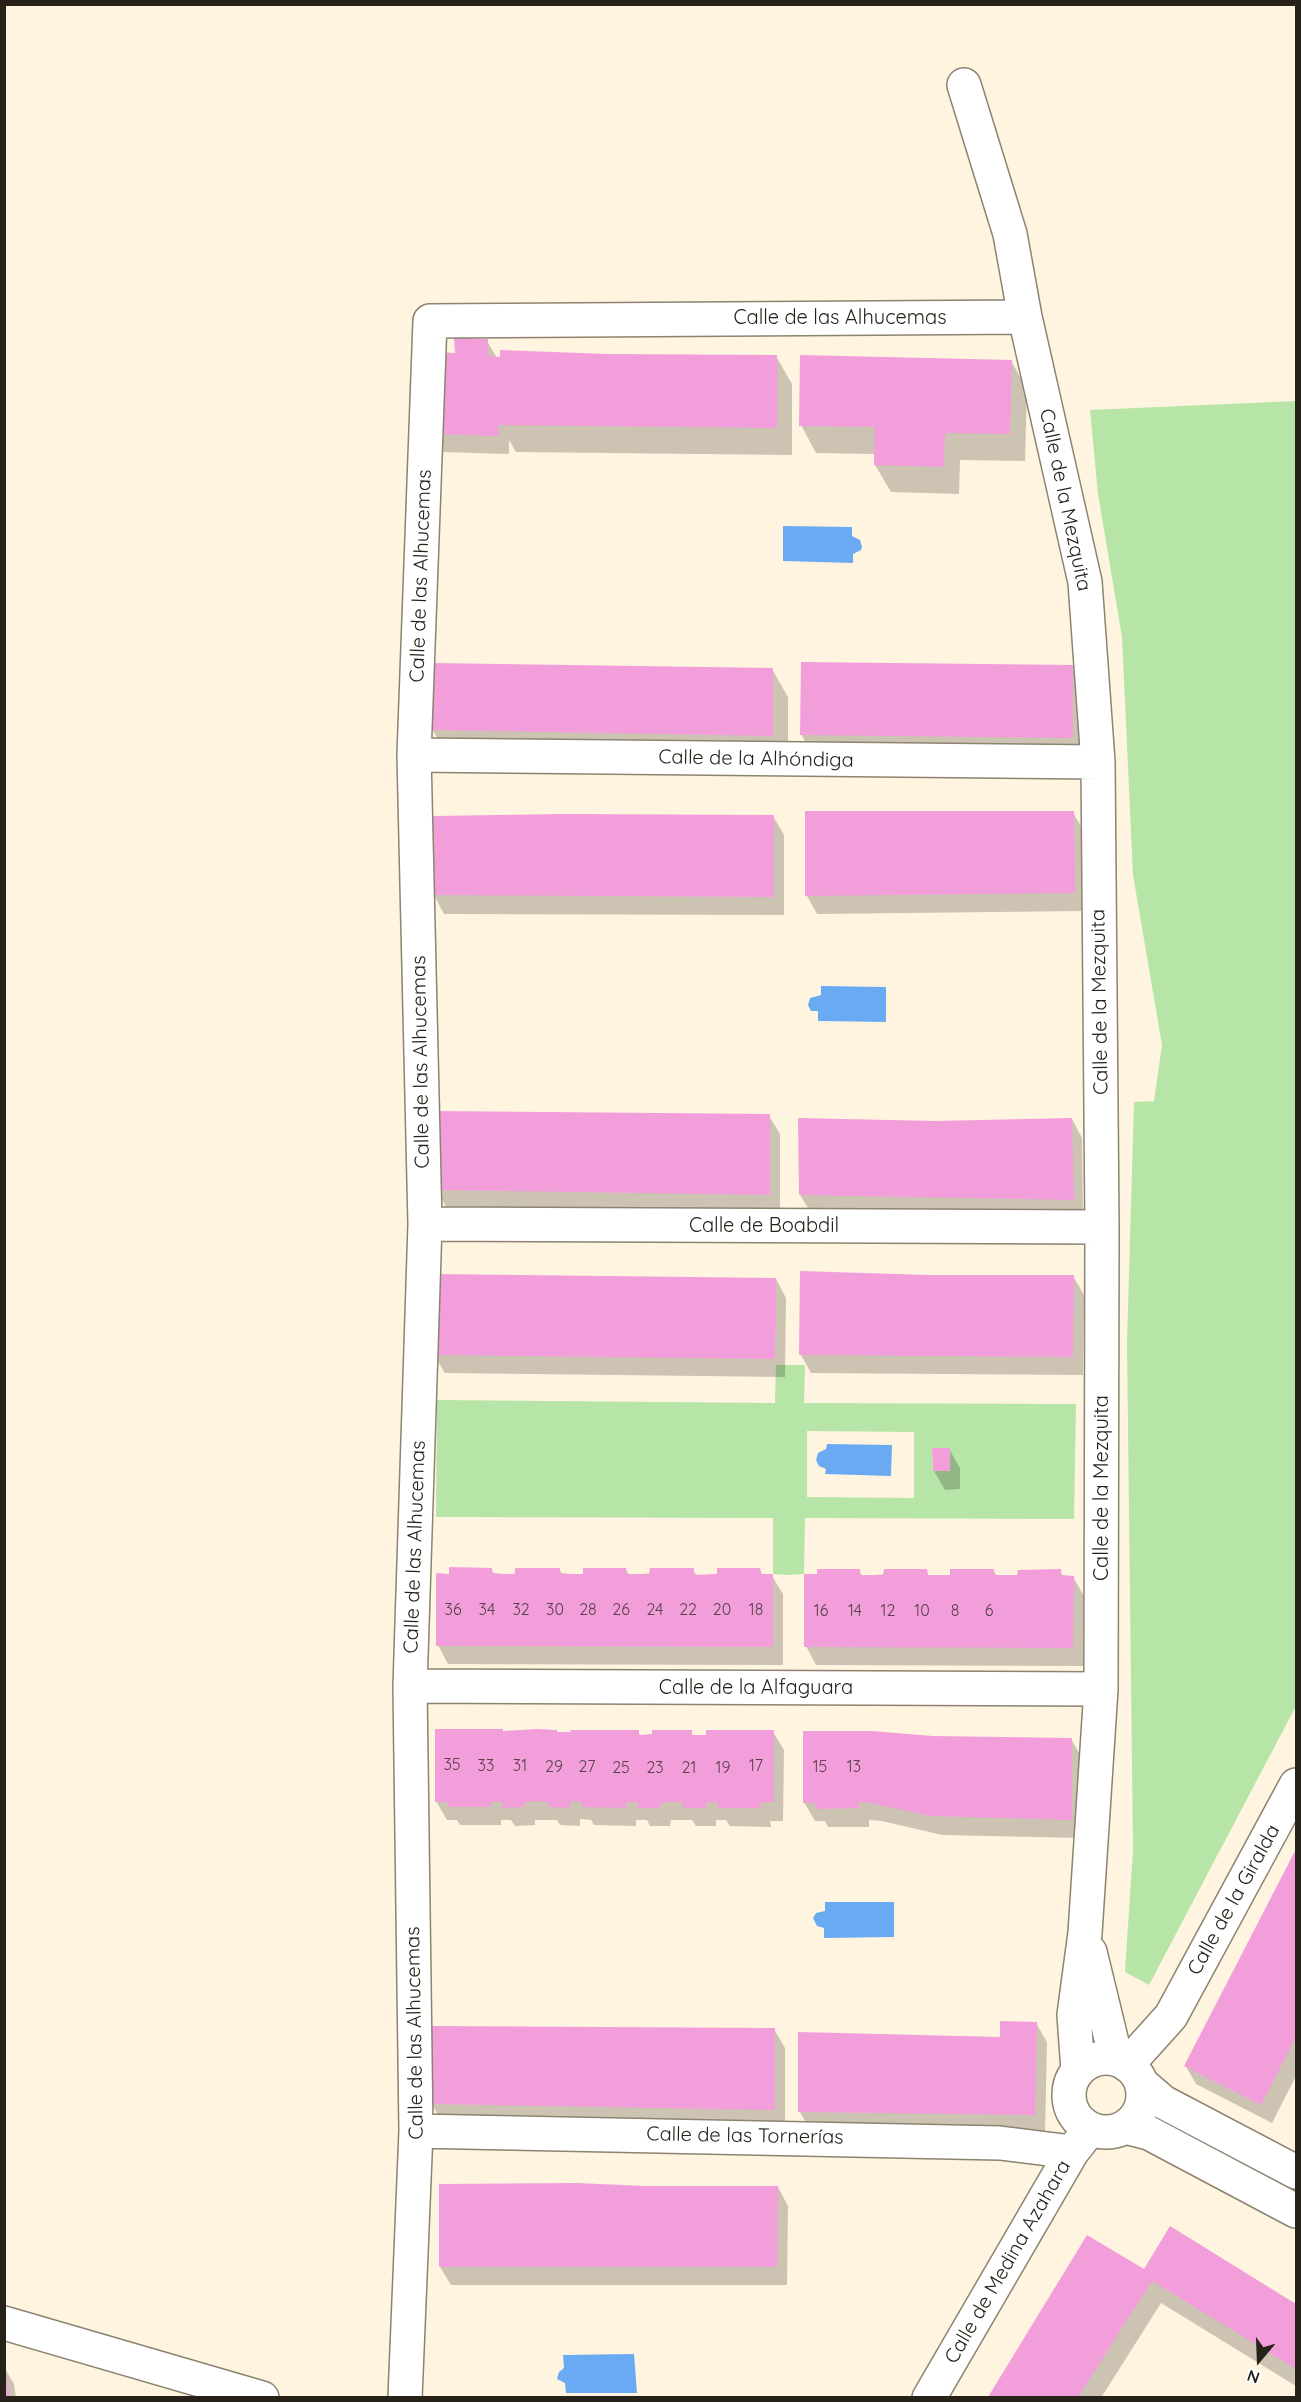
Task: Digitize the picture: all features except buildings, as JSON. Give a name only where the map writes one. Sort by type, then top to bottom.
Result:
[{"type":"street","name":"Calle de la Mezquita","points":[[964,85],[1011,234],[1025,317],[1085,582],[1098,762],[1102,1227],[1101,1689],[1085,1933],[1074,2015],[1078,2071]]},
{"type":"street","name":"Calle de las Alhucemas","points":[[405,2397],[416,2131],[410,1686],[425,1224],[414,755],[430,321],[1025,317]]},
{"type":"street","name":"Calle de la Alhóndiga","points":[[414,755],[1098,762]]},
{"type":"street","name":"Calle de Boabdil","points":[[425,1224],[1102,1227]]},
{"type":"street","name":"Calle de la Alfaguara","points":[[410,1686],[1101,1689]]},
{"type":"street","name":"Calle de la Giralda","points":[[1128,2069],[1171,2016],[1296,1785]]},
{"type":"street","name":"Calle de la Mezquita","points":[[1085,1933],[1104,2012],[1128,2069]]},
{"type":"street","points":[[1104,2012],[1125,2021],[1147,2023],[1171,2016]]},
{"type":"street","points":[[1128,2069],[1143,2100],[1137,2116],[1125,2127],[1113,2132],[1101,2132],[1081,2140],[1078,2120],[1071,2109],[1068,2096],[1071,2082],[1078,2071],[1089,2062],[1102,2058],[1128,2069],[1163,2102],[1296,2172]]},
{"type":"street","points":[[1125,2127],[1149,2133],[1296,2211]]},
{"type":"street","name":"Calle de las Tornerías","points":[[416,2131],[1000,2143],[1081,2140]]},
{"type":"street","name":"Calle de Medina Azahara","points":[[929,2397],[1081,2140]]},
{"type":"street","points":[[4,2323],[262,2397]]},
{"type":"green space","points":[[1296,401],[1296,1706],[1149,1985],[1125,1972],[1133,1850],[1127,1343],[1134,1102],[1154,1101],[1162,1045],[1133,875],[1122,637],[1098,494],[1090,410]]},
{"type":"green space","points":[[776,1365],[805,1365],[804,1403],[1076,1404],[1074,1519],[805,1518],[804,1574],[788,1575],[773,1574],[773,1518],[436,1517],[437,1400],[775,1403]],"holes":[[[807,1431],[914,1432],[914,1498],[807,1497]],[[932,1448],[950,1448],[950,1471],[933,1471]]]},
{"type":"water","points":[[783,526],[852,527],[852,536],[860,540],[862,547],[853,554],[853,563],[783,561]]},
{"type":"water","points":[[821,986],[886,987],[886,1022],[818,1021],[818,1011],[811,1011],[808,1005],[810,998],[821,995]]},
{"type":"water","points":[[827,1444],[892,1445],[891,1476],[825,1474],[826,1469],[819,1466],[816,1460],[818,1453],[826,1449]]},
{"type":"water","points":[[825,1902],[894,1902],[894,1937],[824,1938],[824,1928],[817,1926],[813,1918],[816,1913],[825,1911]]},
{"type":"water","points":[[634,2354],[637,2393],[566,2393],[565,2383],[557,2379],[559,2372],[564,2368],[563,2355]]}]
